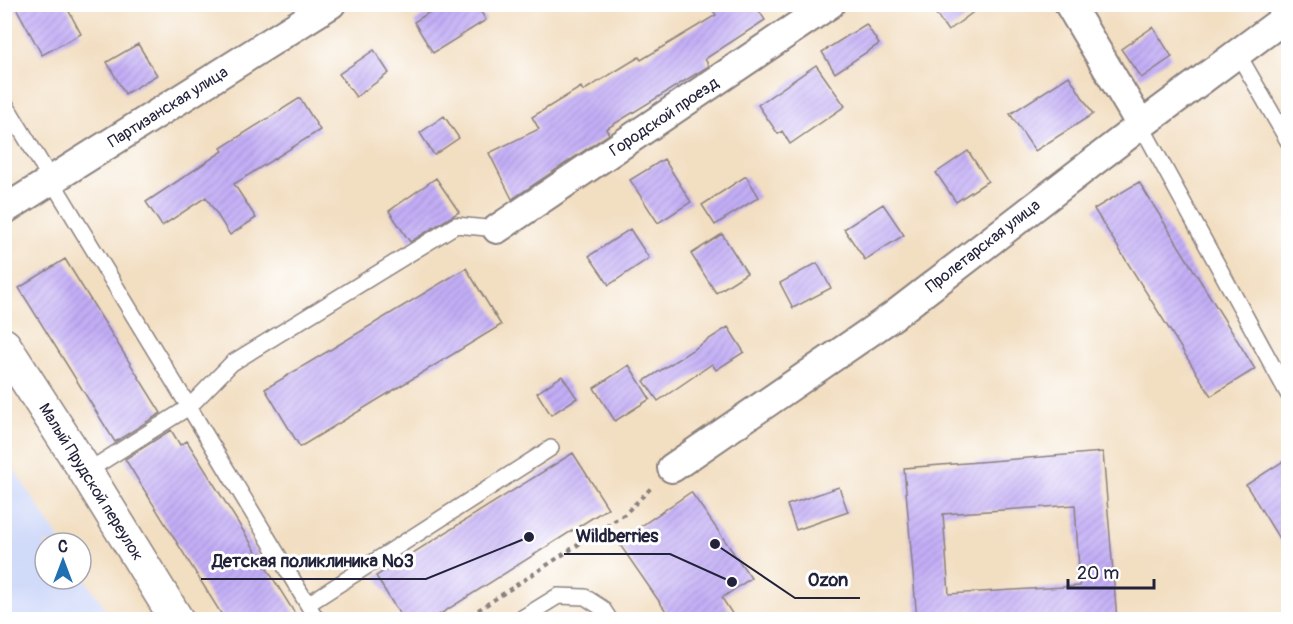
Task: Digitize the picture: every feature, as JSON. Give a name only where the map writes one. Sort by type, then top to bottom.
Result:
[{"type":"street","name":"Партизанская улица","points":[[4,210],[331,4]]},
{"type":"street","name":"Городской проезд","points":[[497,229],[830,4]]},
{"type":"street","points":[[1069,4],[1141,124]]},
{"type":"street","name":"Пролетарская улица","points":[[672,468],[893,315],[1141,124],[1288,16]]},
{"type":"street","name":"Малый Прудской переулок","points":[[4,345],[177,620]]},
{"type":"lane","points":[[1238,54],[1288,141]]},
{"type":"lane","points":[[4,102],[317,620]]},
{"type":"lane","points":[[1141,124],[1288,394]]},
{"type":"lane","points":[[86,472],[189,407],[232,363],[456,225],[497,229]]},
{"type":"lane","points":[[308,604],[551,448]]},
{"type":"lane","points":[[519,620],[558,596],[585,597],[602,608],[610,620]]},
{"type":"path","points":[[463,620],[625,514],[672,468]]},
{"type":"shaded area","points":[[4,454],[54,531],[33,531],[33,591],[93,590],[112,619],[5,619]]},
{"type":"building","points":[[14,4],[65,4],[81,34],[42,55]]},
{"type":"building","points":[[442,4],[476,4],[486,20],[433,53],[414,22]]},
{"type":"building","points":[[709,4],[755,4],[765,20],[705,59],[709,66],[606,129],[609,134],[512,199],[489,153],[539,129],[532,117],[581,87],[583,91],[639,57],[641,60],[716,15]]},
{"type":"building","points":[[929,4],[984,4],[948,31]]},
{"type":"building","points":[[866,24],[879,44],[835,73],[822,52]]},
{"type":"building","points":[[1153,27],[1172,57],[1141,78],[1121,49]]},
{"type":"building","points":[[138,44],[157,75],[125,94],[107,62]]},
{"type":"building","points":[[374,50],[389,73],[356,97],[339,74]]},
{"type":"building","points":[[816,65],[845,106],[790,144],[782,131],[778,134],[758,105]]},
{"type":"building","points":[[1069,76],[1093,114],[1035,151],[1010,114]]},
{"type":"building","points":[[300,98],[320,130],[234,184],[256,218],[230,235],[206,197],[162,226],[146,202],[223,151],[221,148]]},
{"type":"building","points":[[444,116],[459,138],[434,155],[420,133]]},
{"type":"building","points":[[968,151],[988,181],[956,202],[936,173]]},
{"type":"building","points":[[664,159],[691,202],[658,223],[630,180]]},
{"type":"building","points":[[746,176],[759,197],[715,225],[702,205]]},
{"type":"building","points":[[436,178],[459,212],[410,242],[389,211]]},
{"type":"building","points":[[1139,182],[1255,369],[1211,396],[1094,209]]},
{"type":"building","points":[[883,204],[904,235],[865,260],[844,229]]},
{"type":"building","points":[[630,229],[649,258],[609,285],[589,256]]},
{"type":"building","points":[[722,234],[747,273],[716,293],[691,254]]},
{"type":"building","points":[[65,259],[161,413],[115,442],[19,288]]},
{"type":"building","points":[[817,263],[831,288],[793,308],[780,283]]},
{"type":"building","points":[[466,268],[501,325],[300,447],[265,389]]},
{"type":"building","points":[[728,327],[744,352],[716,370],[712,364],[658,401],[644,381]]},
{"type":"building","points":[[629,365],[650,399],[615,421],[594,388]]},
{"type":"building","points":[[562,376],[577,398],[551,415],[537,393]]},
{"type":"building","points":[[171,430],[180,445],[187,441],[299,620],[225,620],[125,459]]},
{"type":"building","points":[[1103,452],[1117,620],[917,620],[904,468]],"holes":[[[1075,505],[1080,586],[949,594],[943,514]]]},
{"type":"building","points":[[573,453],[608,508],[431,620],[403,620],[376,576]]},
{"type":"building","points":[[1288,458],[1288,553],[1246,485]]},
{"type":"building","points":[[839,487],[848,512],[796,530],[787,505]]},
{"type":"building","points":[[691,492],[751,578],[722,598],[736,620],[672,620],[618,542]]},
{"type":"place","name":"Детская поликлиника №3","points":[[529,537]]},
{"type":"place","name":"Ozon","points":[[715,544]]},
{"type":"place","name":"Wildberries","points":[[732,582]]}]
